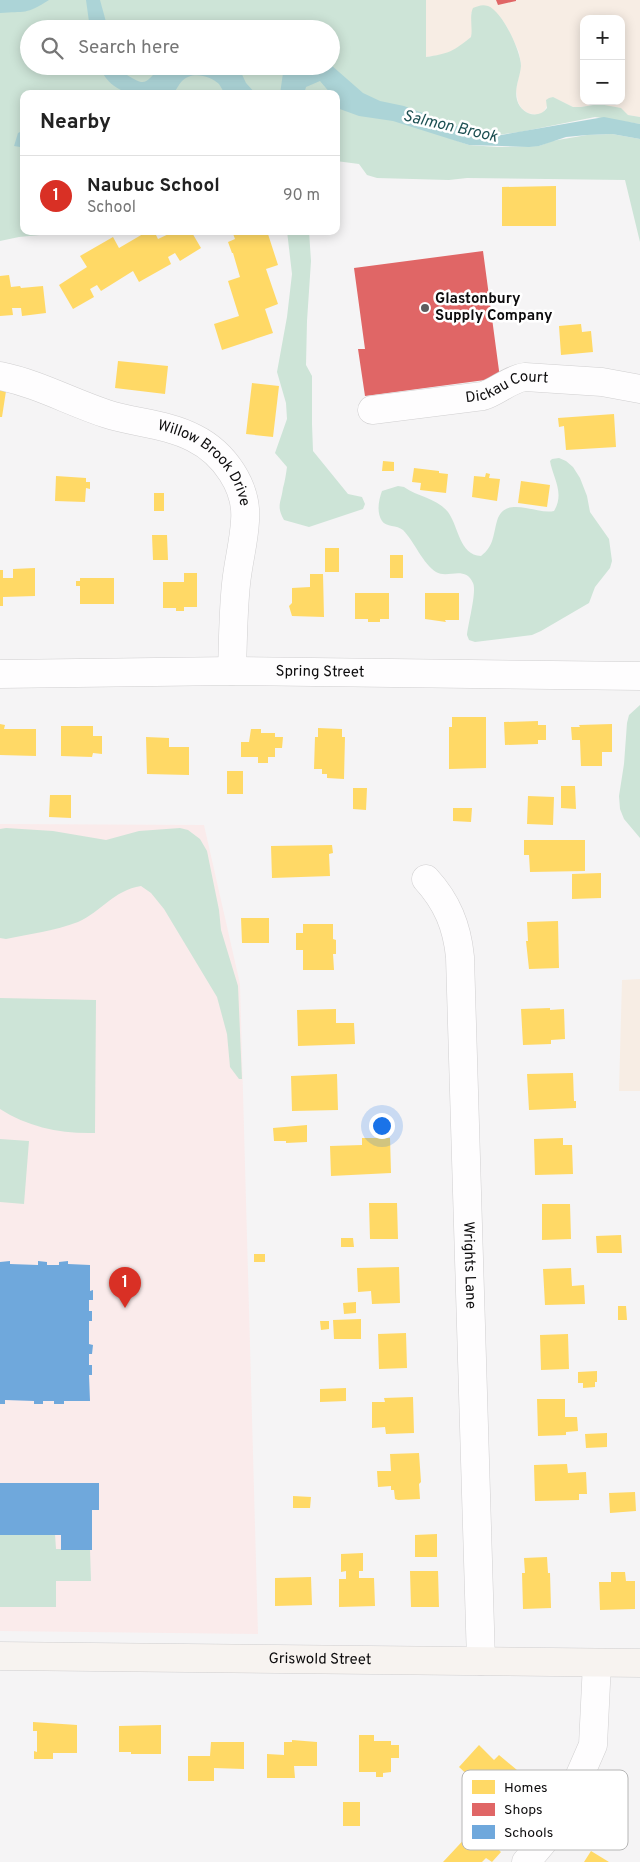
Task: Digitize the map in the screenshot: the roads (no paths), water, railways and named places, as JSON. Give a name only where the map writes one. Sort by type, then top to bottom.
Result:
[{"type":"main road","name":"Griswold Street","points":[[0,1656],[640,1663]]},
{"type":"street","name":"Willow Brook Drive","points":[[0,376],[40,387],[106,414],[188,435],[209,447],[228,466],[240,488],[246,519],[236,587],[232,671]]},
{"type":"street","name":"Dickau Court","points":[[372,410],[483,396],[526,376],[602,382],[640,389]]},
{"type":"street","name":"Spring Street","points":[[0,674],[232,671],[640,676]]},
{"type":"street","name":"Wrights Lane","points":[[426,879],[450,913],[455,927],[459,950],[481,1661]]},
{"type":"street","points":[[582,1770],[593,1745],[597,1663]]},
{"type":"street","points":[[526,1862],[536,1850]]},
{"type":"water","points":[[0,0],[49,0],[30,10],[0,13]]},
{"type":"water","points":[[86,0],[100,0],[106,20],[89,20]]},
{"type":"water","name":"Salmon Brook","points":[[340,73],[363,93],[380,101],[404,106],[478,132],[501,135],[604,117],[640,124],[640,139],[612,134],[566,137],[539,146],[529,147],[469,145],[393,121],[359,116],[340,109],[340,90],[328,90],[320,81],[306,87],[305,90],[281,90],[283,75],[340,75]]},
{"type":"water","points":[[104,75],[128,75],[144,82],[153,75],[195,75],[182,81],[176,90],[121,90]]},
{"type":"water","points":[[200,75],[242,75],[252,90],[223,90],[219,84],[206,76]]},
{"type":"water","points":[[20,132],[20,147],[14,146]]},
{"type":"place","name":"Glastonbury Supply Company","points":[[425,308]]},
{"type":"place","name":"Naubuc School","points":[[125,1308]]}]
